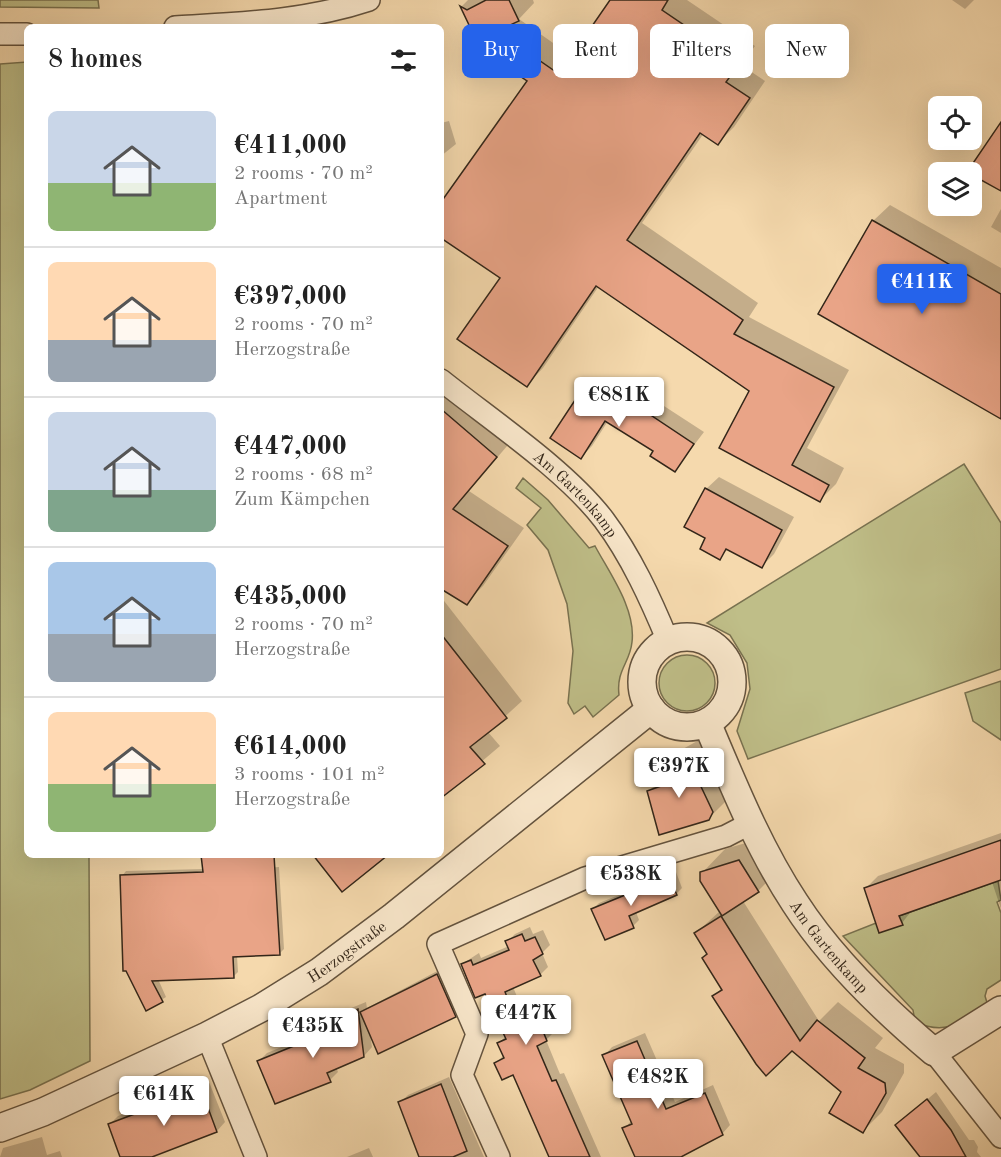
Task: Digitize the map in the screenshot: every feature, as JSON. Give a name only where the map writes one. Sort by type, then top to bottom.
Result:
[{"type":"street","points":[[272,24],[334,12],[369,0]]},
{"type":"street","points":[[0,34],[24,34]]},
{"type":"street","name":"Am Gartenkamp","points":[[444,382],[577,490],[604,520],[633,567],[668,641]]},
{"type":"street","points":[[680,638],[699,639],[718,650],[730,669],[732,684],[726,705],[707,723],[690,727],[677,726],[662,720],[651,709],[644,695],[642,679],[645,667],[653,653],[668,641],[680,638]]},
{"type":"street","name":"Herzogstraße","points":[[0,1128],[43,1112],[207,1036],[272,1002],[344,954],[651,709]]},
{"type":"street","name":"Am Gartenkamp","points":[[707,723],[751,823],[794,902],[819,937],[898,1022],[934,1053],[1001,1137]]},
{"type":"street","points":[[498,1157],[462,1075],[477,1034],[438,944],[585,878],[726,836],[751,823]]},
{"type":"street","points":[[934,1053],[1001,1010]]},
{"type":"street","points":[[207,1036],[256,1157]]},
{"type":"shaded area","points":[[0,0],[98,0],[99,8],[0,7]]},
{"type":"shaded area","points":[[24,62],[24,858],[89,858],[90,1061],[30,1090],[0,1099],[0,64]]},
{"type":"shaded area","points":[[964,464],[1001,523],[1001,669],[748,759],[737,731],[750,689],[747,663],[730,635],[707,623]]},
{"type":"shaded area","points":[[523,478],[548,500],[589,548],[595,546],[621,592],[630,617],[632,642],[629,656],[619,679],[619,695],[593,717],[585,706],[574,714],[568,703],[573,651],[567,604],[548,550],[527,525],[541,508],[516,488]]},
{"type":"shaded area","points":[[687,655],[698,657],[707,663],[713,672],[715,683],[713,694],[707,703],[698,709],[687,711],[676,709],[667,703],[661,694],[659,683],[661,672],[667,663],[676,657]]},
{"type":"shaded area","points":[[1001,681],[1001,740],[973,721],[965,693]]},
{"type":"shaded area","points":[[998,881],[1001,900],[997,902],[1001,913],[1001,980],[987,989],[985,996],[988,1006],[953,1025],[936,1028],[915,1022],[913,1010],[843,936],[876,923],[902,924],[899,916]]},
{"type":"building","points":[[486,0],[509,0],[519,21],[512,24],[469,24],[460,6],[467,10]]},
{"type":"building","points":[[610,0],[668,0],[662,10],[683,24],[650,24],[650,78],[729,78],[726,82],[750,98],[718,145],[700,133],[627,240],[743,320],[734,334],[834,387],[792,465],[829,485],[820,502],[719,448],[749,391],[596,286],[527,387],[457,339],[500,278],[444,240],[444,198],[527,81],[523,78],[541,78],[541,62],[553,70],[553,78],[638,78],[638,24],[593,24]]},
{"type":"building","points":[[1001,122],[1001,191],[982,181],[982,162],[974,162]]},
{"type":"building","points":[[872,220],[1001,294],[1001,419],[818,314]]},
{"type":"building","points":[[583,388],[605,402],[613,390],[694,444],[675,472],[650,456],[653,451],[605,421],[581,459],[550,438]]},
{"type":"building","points":[[444,412],[497,457],[453,509],[508,546],[467,605],[444,591]]},
{"type":"building","points":[[705,488],[782,530],[762,568],[726,549],[720,560],[700,549],[705,538],[684,527]]},
{"type":"building","points":[[444,638],[507,718],[470,747],[485,764],[444,796]]},
{"type":"building","points":[[687,757],[713,812],[709,820],[659,835],[647,791],[661,786],[655,774]]},
{"type":"building","points":[[1001,840],[1001,880],[899,916],[903,925],[879,933],[864,888]]},
{"type":"building","points":[[201,858],[274,858],[280,955],[233,957],[234,978],[152,981],[163,1002],[146,1011],[126,971],[123,971],[120,875],[203,872]]},
{"type":"building","points":[[315,858],[384,858],[342,892]]},
{"type":"building","points":[[739,860],[759,892],[722,916],[700,881],[700,872]]},
{"type":"building","points":[[669,877],[677,895],[629,916],[634,928],[605,940],[591,909]]},
{"type":"building","points":[[721,916],[800,1041],[817,1020],[865,1058],[858,1068],[885,1083],[886,1093],[863,1133],[829,1113],[841,1092],[792,1051],[766,1076],[756,1064],[712,996],[722,990],[702,958],[707,954],[694,933]]},
{"type":"building","points":[[522,934],[525,941],[535,937],[543,954],[533,960],[541,976],[505,992],[521,1032],[540,1024],[547,1041],[537,1046],[552,1081],[556,1080],[590,1157],[549,1157],[513,1075],[502,1080],[494,1063],[504,1058],[497,1043],[506,1039],[485,994],[475,998],[461,964],[471,960],[473,965],[509,950],[505,941]]},
{"type":"building","points":[[437,974],[456,1017],[378,1054],[360,1012]]},
{"type":"building","points":[[358,1009],[364,1057],[327,1073],[331,1082],[275,1104],[257,1061],[333,1030],[329,1021]]},
{"type":"building","points":[[637,1041],[666,1109],[705,1093],[723,1135],[681,1157],[635,1157],[622,1128],[632,1124],[602,1055]]},
{"type":"building","points":[[441,1084],[467,1151],[453,1157],[419,1157],[398,1102]]},
{"type":"building","points":[[201,1089],[217,1132],[152,1157],[120,1157],[108,1124]]},
{"type":"building","points":[[927,1099],[951,1130],[966,1157],[920,1157],[895,1125]]}]
